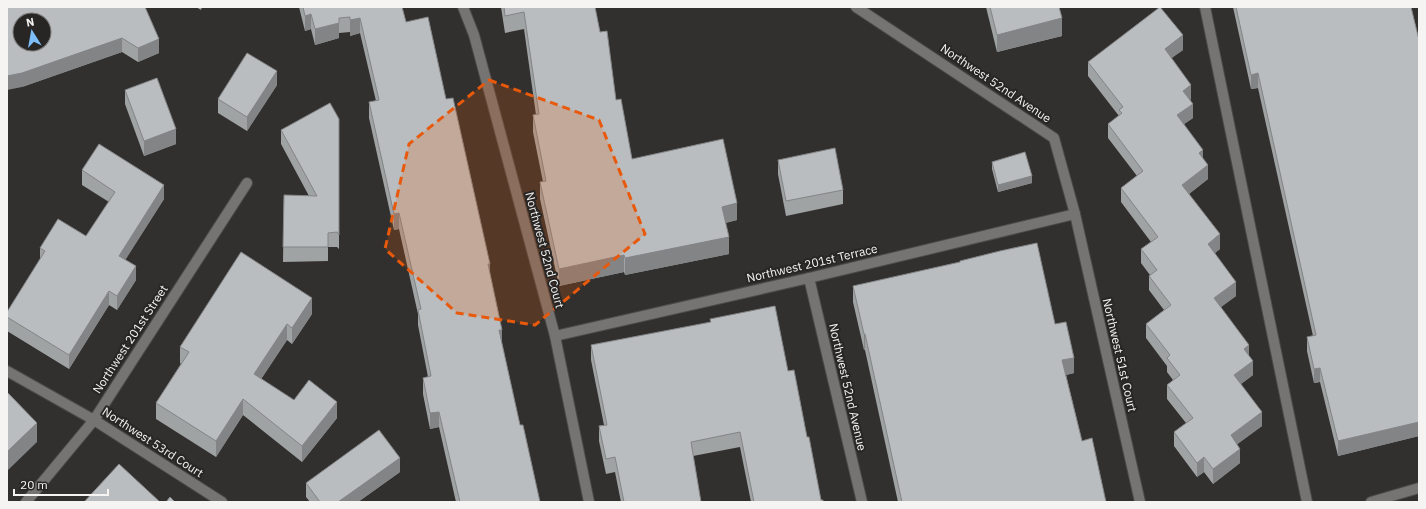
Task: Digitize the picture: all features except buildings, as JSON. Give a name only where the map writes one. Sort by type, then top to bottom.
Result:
[{"type":"street","name":"Northwest 52nd Court","points":[[463,7],[474,35],[554,336],[589,502]]},
{"type":"street","name":"Northwest 52nd Avenue","points":[[856,7],[1054,138],[1075,214]]},
{"type":"street","points":[[1205,7],[1307,502]]},
{"type":"street","name":"Northwest 201st Street","points":[[26,502],[94,420],[247,183]]},
{"type":"street","name":"Northwest 201st Terrace","points":[[554,336],[809,278],[1075,214]]},
{"type":"street","name":"Northwest 51st Court","points":[[1075,214],[1140,502]]},
{"type":"street","name":"Northwest 52nd Avenue","points":[[809,278],[862,502]]},
{"type":"street","name":"Northwest 53rd Court","points":[[7,371],[94,420],[222,502]]},
{"type":"street","points":[[1370,502],[1419,488]]},
{"type":"highlighted area","points":[[489,80],[599,120],[645,234],[535,325],[457,313],[385,249],[409,144]]}]
